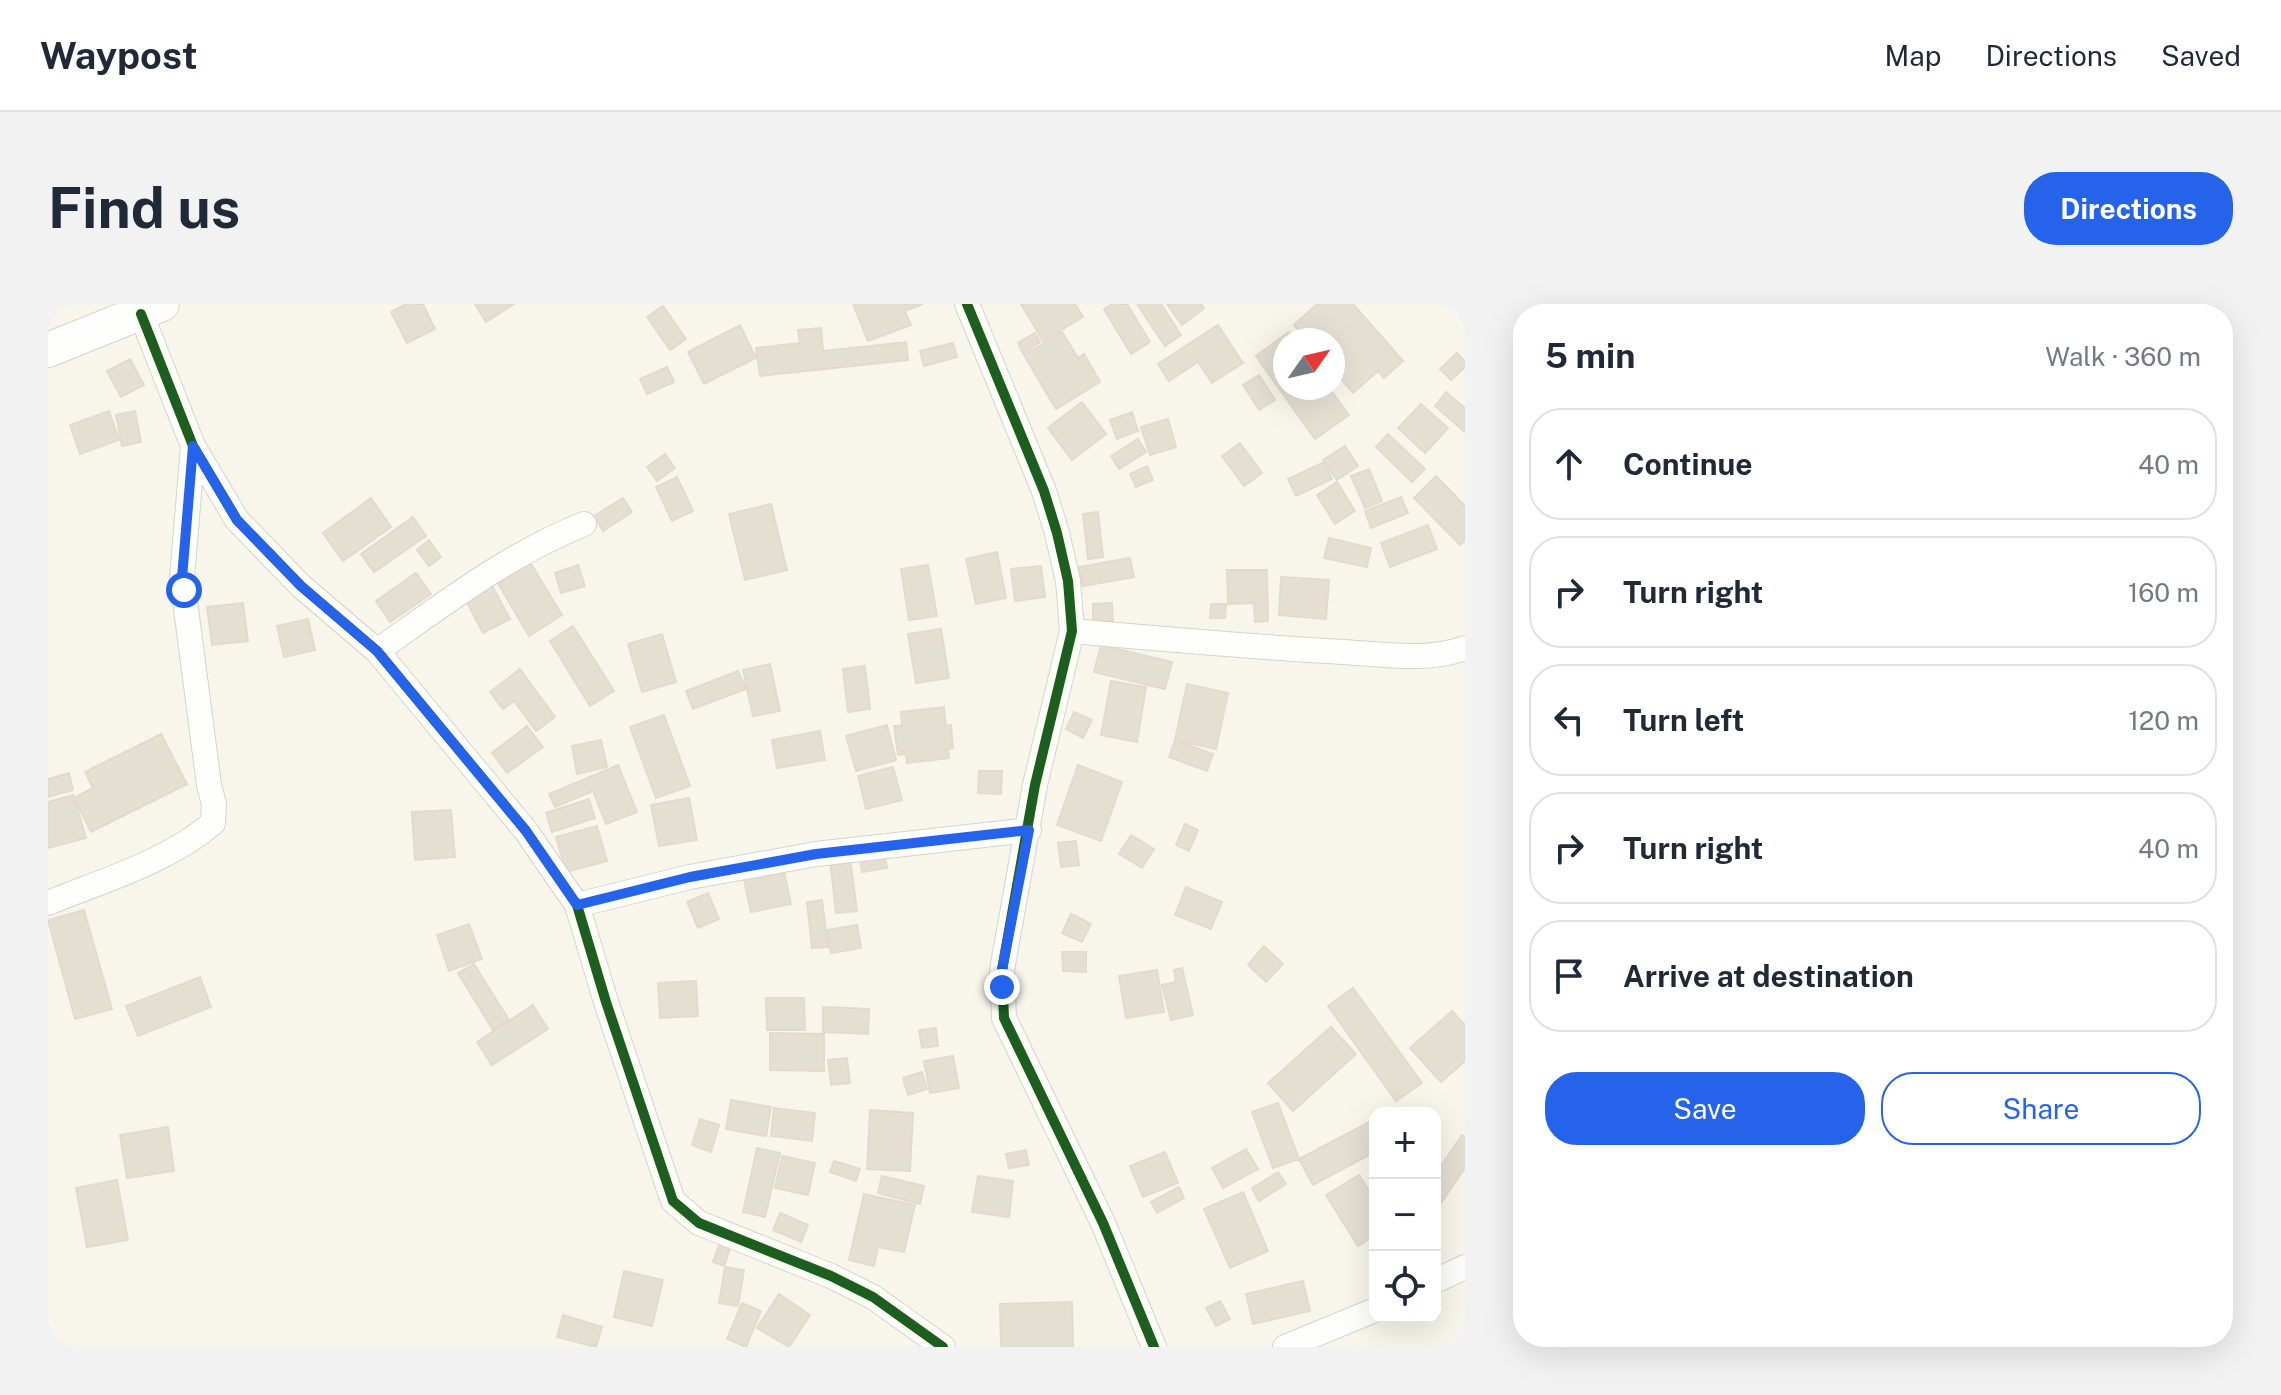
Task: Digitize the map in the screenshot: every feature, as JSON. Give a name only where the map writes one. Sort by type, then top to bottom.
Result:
[{"type":"main road","points":[[48,350],[152,309]]},
{"type":"street","points":[[967,304],[1044,491],[1068,581],[1072,631],[1035,785],[1002,970],[1004,1018],[1103,1223],[1154,1347]]},
{"type":"street","points":[[152,309],[193,446],[237,520],[301,586],[377,651],[526,831],[577,905],[673,1201],[699,1223],[831,1276],[873,1297],[943,1347]]},
{"type":"street","points":[[48,903],[140,866],[213,823],[214,804],[182,578],[193,446]]},
{"type":"street","points":[[377,651],[501,564],[584,524]]},
{"type":"street","points":[[1072,631],[1281,649],[1410,655],[1435,656],[1465,648]]},
{"type":"street","points":[[577,905],[690,877],[816,854],[1029,830]]},
{"type":"street","points":[[1441,1278],[1465,1267]]},
{"type":"street","points":[[1285,1347],[1369,1312]]},
{"type":"building","points":[[406,304],[423,304],[435,329],[407,343],[391,312]]},
{"type":"building","points":[[475,304],[514,304],[486,322]]},
{"type":"building","points":[[853,304],[923,304],[905,311],[911,325],[868,341]]},
{"type":"building","points":[[1021,304],[1075,304],[1083,317],[1043,341]]},
{"type":"building","points":[[1112,304],[1127,304],[1150,342],[1131,354],[1104,309]]},
{"type":"building","points":[[1137,304],[1161,304],[1181,335],[1165,346]]},
{"type":"building","points":[[1167,304],[1201,304],[1204,308],[1182,325]]},
{"type":"building","points":[[1317,304],[1353,304],[1403,361],[1384,378],[1378,371],[1353,393],[1345,384],[1345,328],[1297,328],[1294,325]]},
{"type":"building","points":[[663,306],[686,339],[670,350],[647,317]]},
{"type":"building","points":[[740,325],[756,358],[704,384],[688,352]]},
{"type":"building","points":[[1218,325],[1243,363],[1212,383],[1198,362],[1169,381],[1158,364]]},
{"type":"building","points":[[821,328],[823,351],[906,342],[908,360],[760,376],[756,348],[800,343],[798,330]]},
{"type":"building","points":[[1062,332],[1078,358],[1084,354],[1100,382],[1056,409],[1024,355]]},
{"type":"building","points":[[1035,333],[1040,342],[1023,353],[1018,343]]},
{"type":"building","points":[[953,343],[957,357],[924,366],[920,351]]},
{"type":"building","points":[[1273,344],[1273,380],[1256,356]]},
{"type":"building","points":[[1457,353],[1465,362],[1465,367],[1451,380],[1440,369]]},
{"type":"building","points":[[130,359],[144,385],[121,397],[107,371]]},
{"type":"building","points":[[667,367],[674,382],[647,394],[640,379]]},
{"type":"building","points":[[1259,375],[1275,400],[1259,410],[1243,385]]},
{"type":"building","points":[[1446,392],[1465,408],[1465,432],[1435,406]]},
{"type":"building","points":[[1287,400],[1338,400],[1349,415],[1315,439]]},
{"type":"building","points":[[1082,402],[1106,434],[1072,460],[1048,428]]},
{"type":"building","points":[[1421,404],[1448,428],[1425,453],[1398,428]]},
{"type":"building","points":[[109,411],[119,440],[80,454],[70,425]]},
{"type":"building","points":[[135,411],[141,442],[122,446],[116,415]]},
{"type":"building","points":[[1132,412],[1138,431],[1117,439],[1110,420]]},
{"type":"building","points":[[1168,419],[1176,447],[1150,455],[1141,427]]},
{"type":"building","points":[[1388,434],[1425,469],[1412,482],[1376,447]]},
{"type":"building","points":[[1138,439],[1146,452],[1119,469],[1111,456]]},
{"type":"building","points":[[1240,443],[1262,473],[1244,486],[1222,456]]},
{"type":"building","points":[[1345,446],[1358,466],[1337,480],[1323,460]]},
{"type":"building","points":[[665,454],[675,468],[657,481],[647,467]]},
{"type":"building","points":[[1324,462],[1332,479],[1296,496],[1288,479]]},
{"type":"building","points":[[1147,466],[1153,480],[1136,487],[1130,474]]},
{"type":"building","points":[[1369,469],[1382,501],[1365,508],[1351,476]]},
{"type":"building","points":[[1436,476],[1465,506],[1465,541],[1460,545],[1414,498]]},
{"type":"building","points":[[677,477],[693,511],[672,521],[656,487]]},
{"type":"building","points":[[1337,482],[1355,511],[1335,524],[1317,495]]},
{"type":"building","points":[[1401,497],[1408,513],[1371,528],[1365,511]]},
{"type":"building","points":[[371,498],[391,527],[343,561],[323,533]]},
{"type":"building","points":[[623,498],[632,512],[603,531],[594,516]]},
{"type":"building","points":[[771,504],[787,570],[745,580],[729,514]]},
{"type":"building","points":[[1098,512],[1103,557],[1088,559],[1083,514]]},
{"type":"building","points":[[413,517],[426,536],[374,572],[361,554]]},
{"type":"building","points":[[1428,525],[1437,549],[1390,567],[1381,543]]},
{"type":"building","points":[[1329,538],[1371,548],[1367,567],[1324,558]]},
{"type":"building","points":[[429,540],[441,557],[429,566],[417,550]]},
{"type":"building","points":[[997,552],[1006,598],[976,604],[966,559]]},
{"type":"building","points":[[1130,558],[1134,577],[1083,586],[1079,567]]},
{"type":"building","points":[[528,559],[562,615],[529,636],[495,578]]},
{"type":"building","points":[[578,565],[585,586],[561,593],[555,573]]},
{"type":"building","points":[[928,565],[937,616],[909,620],[901,569]]},
{"type":"building","points":[[1041,566],[1045,597],[1015,601],[1011,569]]},
{"type":"building","points":[[1227,570],[1267,570],[1268,621],[1255,622],[1254,603],[1228,604]]},
{"type":"building","points":[[416,573],[431,594],[390,622],[376,601]]},
{"type":"building","points":[[1281,577],[1329,580],[1326,619],[1279,615]]},
{"type":"building","points":[[490,582],[510,619],[483,633],[464,597]]},
{"type":"building","points":[[243,603],[248,641],[212,645],[207,607]]},
{"type":"building","points":[[1112,603],[1113,622],[1093,622],[1093,604]]},
{"type":"building","points":[[1211,604],[1226,604],[1225,618],[1210,618]]},
{"type":"building","points":[[308,619],[315,650],[284,657],[277,626]]},
{"type":"building","points":[[573,626],[614,691],[590,706],[550,641]]},
{"type":"building","points":[[941,629],[949,678],[916,683],[908,634]]},
{"type":"building","points":[[662,634],[676,682],[642,692],[628,644]]},
{"type":"building","points":[[1101,645],[1172,662],[1165,689],[1094,672]]},
{"type":"building","points":[[770,664],[780,711],[753,716],[743,670]]},
{"type":"building","points":[[865,666],[870,709],[848,712],[843,669]]},
{"type":"building","points":[[520,669],[555,717],[536,731],[514,701],[503,709],[490,692]]},
{"type":"building","points":[[738,671],[746,689],[693,709],[686,691]]},
{"type":"building","points":[[1111,681],[1146,687],[1137,742],[1101,735]]},
{"type":"building","points":[[1187,684],[1228,693],[1216,749],[1175,740]]},
{"type":"building","points":[[944,707],[946,726],[951,725],[953,748],[948,749],[949,758],[907,763],[906,754],[898,755],[894,726],[902,726],[901,712]]},
{"type":"building","points":[[1074,712],[1092,720],[1083,738],[1066,729]]},
{"type":"building","points":[[664,715],[690,786],[656,798],[630,727]]},
{"type":"building","points":[[887,725],[896,760],[856,771],[846,736]]},
{"type":"building","points":[[527,726],[543,747],[507,773],[492,753]]},
{"type":"building","points":[[820,731],[825,760],[777,768],[772,740]]},
{"type":"building","points":[[161,734],[187,784],[91,832],[74,798],[93,788],[85,772]]},
{"type":"building","points":[[601,740],[607,767],[577,774],[572,746]]},
{"type":"building","points":[[1175,740],[1213,754],[1207,771],[1169,757]]},
{"type":"building","points":[[618,765],[637,812],[606,824],[593,791],[555,807],[549,794]]},
{"type":"building","points":[[1078,765],[1122,782],[1101,841],[1057,825]]},
{"type":"building","points":[[893,767],[902,800],[866,809],[858,776]]},
{"type":"building","points":[[979,771],[1002,771],[1001,794],[978,793]]},
{"type":"building","points":[[69,773],[73,790],[48,797],[48,779]]},
{"type":"building","points":[[73,795],[86,838],[48,848],[48,802]]},
{"type":"building","points":[[689,798],[697,840],[659,846],[651,805]]},
{"type":"building","points":[[589,799],[595,818],[552,832],[546,813]]},
{"type":"building","points":[[451,810],[455,857],[415,860],[412,812]]},
{"type":"building","points":[[1185,824],[1198,830],[1189,851],[1176,845]]},
{"type":"building","points":[[597,826],[607,861],[566,872],[556,837]]},
{"type":"building","points":[[1131,835],[1154,849],[1142,868],[1119,854]]},
{"type":"building","points":[[1076,841],[1079,865],[1061,867],[1058,843]]},
{"type":"building","points":[[883,848],[887,868],[862,872],[859,852]]},
{"type":"building","points":[[850,858],[857,911],[836,913],[830,860]]},
{"type":"building","points":[[784,872],[791,904],[751,912],[744,880]]},
{"type":"building","points":[[1186,887],[1222,902],[1211,929],[1175,915]]},
{"type":"building","points":[[708,893],[719,919],[698,928],[687,902]]},
{"type":"building","points":[[822,900],[828,947],[812,948],[807,902]]},
{"type":"building","points":[[84,910],[112,1009],[75,1019],[48,920]]},
{"type":"building","points":[[1071,914],[1091,924],[1082,942],[1062,933]]},
{"type":"building","points":[[469,924],[482,959],[449,971],[437,935]]},
{"type":"building","points":[[857,925],[861,948],[831,953],[827,930]]},
{"type":"building","points":[[1264,946],[1283,964],[1266,982],[1248,965]]},
{"type":"building","points":[[1062,952],[1086,952],[1086,972],[1063,971]]},
{"type":"building","points":[[474,964],[509,1020],[493,1030],[458,973]]},
{"type":"building","points":[[1182,968],[1193,1015],[1171,1020],[1162,985],[1176,982],[1174,970]]},
{"type":"building","points":[[1157,970],[1164,1012],[1126,1018],[1119,976]]},
{"type":"building","points":[[200,977],[211,1007],[138,1036],[126,1006]]},
{"type":"building","points":[[696,981],[698,1016],[660,1018],[658,983]]},
{"type":"building","points":[[1353,988],[1422,1083],[1396,1101],[1328,1006]]},
{"type":"building","points":[[766,998],[804,998],[805,1030],[767,1030]]},
{"type":"building","points":[[533,1005],[548,1029],[492,1065],[477,1042]]},
{"type":"building","points":[[823,1007],[869,1009],[868,1034],[823,1032]]},
{"type":"building","points":[[1452,1011],[1465,1025],[1465,1061],[1441,1082],[1410,1048]]},
{"type":"building","points":[[1331,1027],[1356,1054],[1293,1111],[1268,1083]]},
{"type":"building","points":[[936,1028],[938,1046],[922,1048],[919,1030]]},
{"type":"building","points":[[770,1033],[824,1034],[824,1071],[770,1070]]},
{"type":"building","points":[[953,1056],[959,1088],[930,1093],[924,1061]]},
{"type":"building","points":[[847,1058],[850,1083],[831,1085],[828,1060]]},
{"type":"building","points":[[922,1072],[927,1089],[908,1095],[903,1078]]},
{"type":"building","points":[[731,1100],[771,1107],[766,1136],[726,1129]]},
{"type":"building","points":[[1278,1103],[1299,1159],[1273,1168],[1252,1112]]},
{"type":"building","points":[[774,1108],[815,1113],[812,1141],[771,1136]]},
{"type":"building","points":[[870,1110],[913,1113],[910,1171],[867,1169]]},
{"type":"building","points":[[700,1119],[719,1125],[711,1152],[692,1145]]},
{"type":"building","points":[[1369,1122],[1369,1155],[1313,1185],[1299,1159]]},
{"type":"building","points":[[168,1127],[174,1171],[127,1178],[120,1135]]},
{"type":"building","points":[[1462,1135],[1465,1137],[1465,1168],[1441,1203],[1441,1166]]},
{"type":"building","points":[[757,1148],[780,1153],[765,1217],[743,1212]]},
{"type":"building","points":[[1246,1149],[1258,1169],[1223,1188],[1212,1168]]},
{"type":"building","points":[[1026,1150],[1029,1165],[1009,1168],[1006,1154]]},
{"type":"building","points":[[1165,1152],[1178,1183],[1143,1197],[1130,1166]]},
{"type":"building","points":[[782,1156],[815,1163],[808,1195],[775,1188]]},
{"type":"building","points":[[834,1161],[860,1169],[856,1181],[830,1172]]},
{"type":"building","points":[[1278,1172],[1286,1184],[1259,1201],[1252,1188]]},
{"type":"building","points":[[1359,1175],[1369,1191],[1369,1239],[1358,1246],[1326,1195]]},
{"type":"building","points":[[882,1176],[924,1186],[920,1204],[878,1193]]},
{"type":"building","points":[[978,1176],[1013,1181],[1009,1217],[972,1212]]},
{"type":"building","points":[[117,1180],[128,1240],[87,1247],[76,1188]]},
{"type":"building","points":[[1179,1187],[1184,1198],[1157,1213],[1151,1202]]},
{"type":"building","points":[[1243,1192],[1268,1251],[1230,1268],[1204,1209]]},
{"type":"building","points":[[864,1194],[915,1205],[904,1252],[878,1247],[874,1266],[849,1260]]},
{"type":"building","points":[[780,1213],[808,1225],[801,1242],[773,1230]]},
{"type":"building","points":[[719,1245],[730,1249],[724,1266],[713,1262]]},
{"type":"building","points":[[725,1267],[744,1270],[738,1306],[719,1303]]},
{"type":"building","points":[[624,1271],[663,1280],[652,1326],[614,1317]]},
{"type":"building","points":[[1303,1281],[1310,1311],[1253,1324],[1246,1294]]},
{"type":"building","points":[[779,1294],[810,1315],[789,1347],[757,1328]]},
{"type":"building","points":[[1220,1301],[1230,1319],[1216,1326],[1206,1308]]},
{"type":"building","points":[[1072,1302],[1073,1347],[1001,1347],[1000,1304]]},
{"type":"building","points":[[742,1303],[761,1311],[746,1347],[727,1339]]},
{"type":"building","points":[[563,1315],[602,1327],[596,1347],[557,1337]]},
{"type":"cycle path","points":[[967,304],[1044,491],[1068,581],[1072,631],[1035,785],[1002,970],[1004,1018],[1103,1223],[1154,1347]]},
{"type":"cycle path","points":[[141,314],[193,446],[237,520],[301,586],[377,651],[526,831],[577,905],[673,1201],[699,1223],[831,1276],[873,1297],[943,1347]]},
{"type":"route","points":[[184,590],[182,578],[193,446],[237,520],[301,586],[377,651],[526,831],[577,905],[690,877],[816,854],[1029,830],[1002,970],[1002,987]]}]
